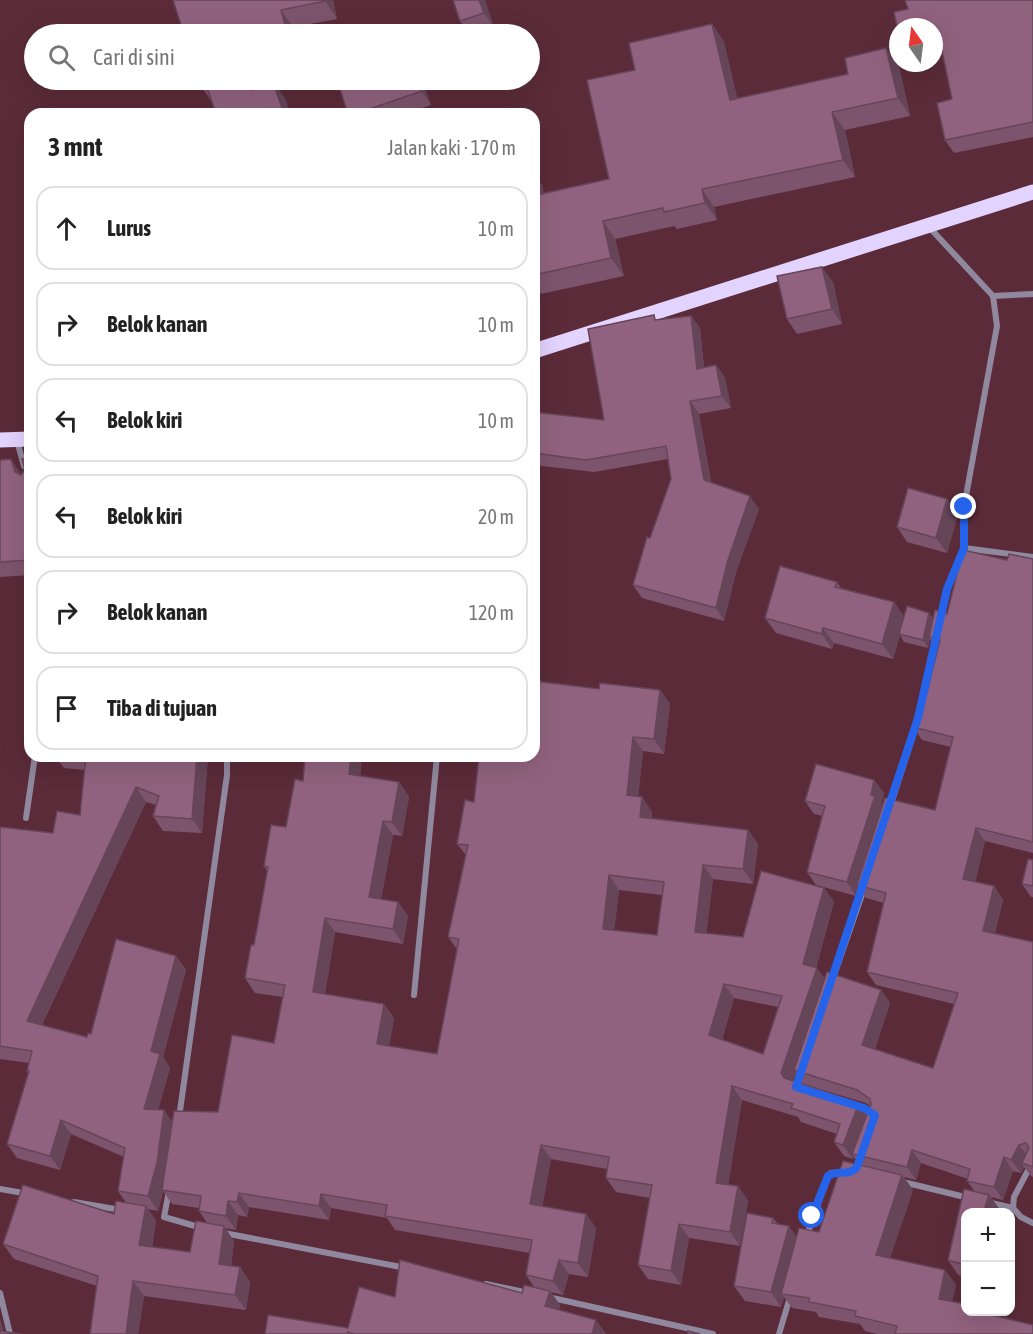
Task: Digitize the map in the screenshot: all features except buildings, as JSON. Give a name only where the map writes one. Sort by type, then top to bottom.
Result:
[{"type":"main road","points":[[540,349],[1033,192]]},
{"type":"main road","points":[[0,441],[23,440]]},
{"type":"street","points":[[921,708],[947,589],[964,548],[964,507],[997,335],[993,296],[927,225]]},
{"type":"street","points":[[993,296],[1033,294]]},
{"type":"street","points":[[964,548],[1033,557]]},
{"type":"street","points":[[888,815],[918,718]]},
{"type":"street","points":[[26,818],[33,762]]},
{"type":"street","points":[[177,1132],[227,762]]},
{"type":"street","points":[[414,995],[436,762]]},
{"type":"street","points":[[829,989],[867,880]]},
{"type":"street","points":[[854,1171],[864,1146]]},
{"type":"street","points":[[900,1181],[1013,1208],[1014,1197],[1033,1161]]},
{"type":"street","points":[[803,1248],[828,1176],[831,1173],[854,1171],[866,1173]]},
{"type":"street","points":[[164,1217],[170,1188]]},
{"type":"street","points":[[0,1189],[33,1195]]},
{"type":"street","points":[[65,1201],[131,1212]]},
{"type":"street","points":[[1015,1210],[1021,1217],[1033,1223]]},
{"type":"street","points":[[153,1216],[207,1230]]},
{"type":"street","points":[[217,1232],[415,1270]]},
{"type":"street","points":[[474,1281],[713,1334]]},
{"type":"street","points":[[779,1334],[791,1291]]},
{"type":"street","points":[[0,1293],[10,1334]]},
{"type":"route","points":[[812,1216],[828,1176],[831,1173],[854,1171],[857,1167],[875,1115],[864,1108],[796,1087],[870,869],[918,718],[947,589],[964,548],[964,507]]}]
